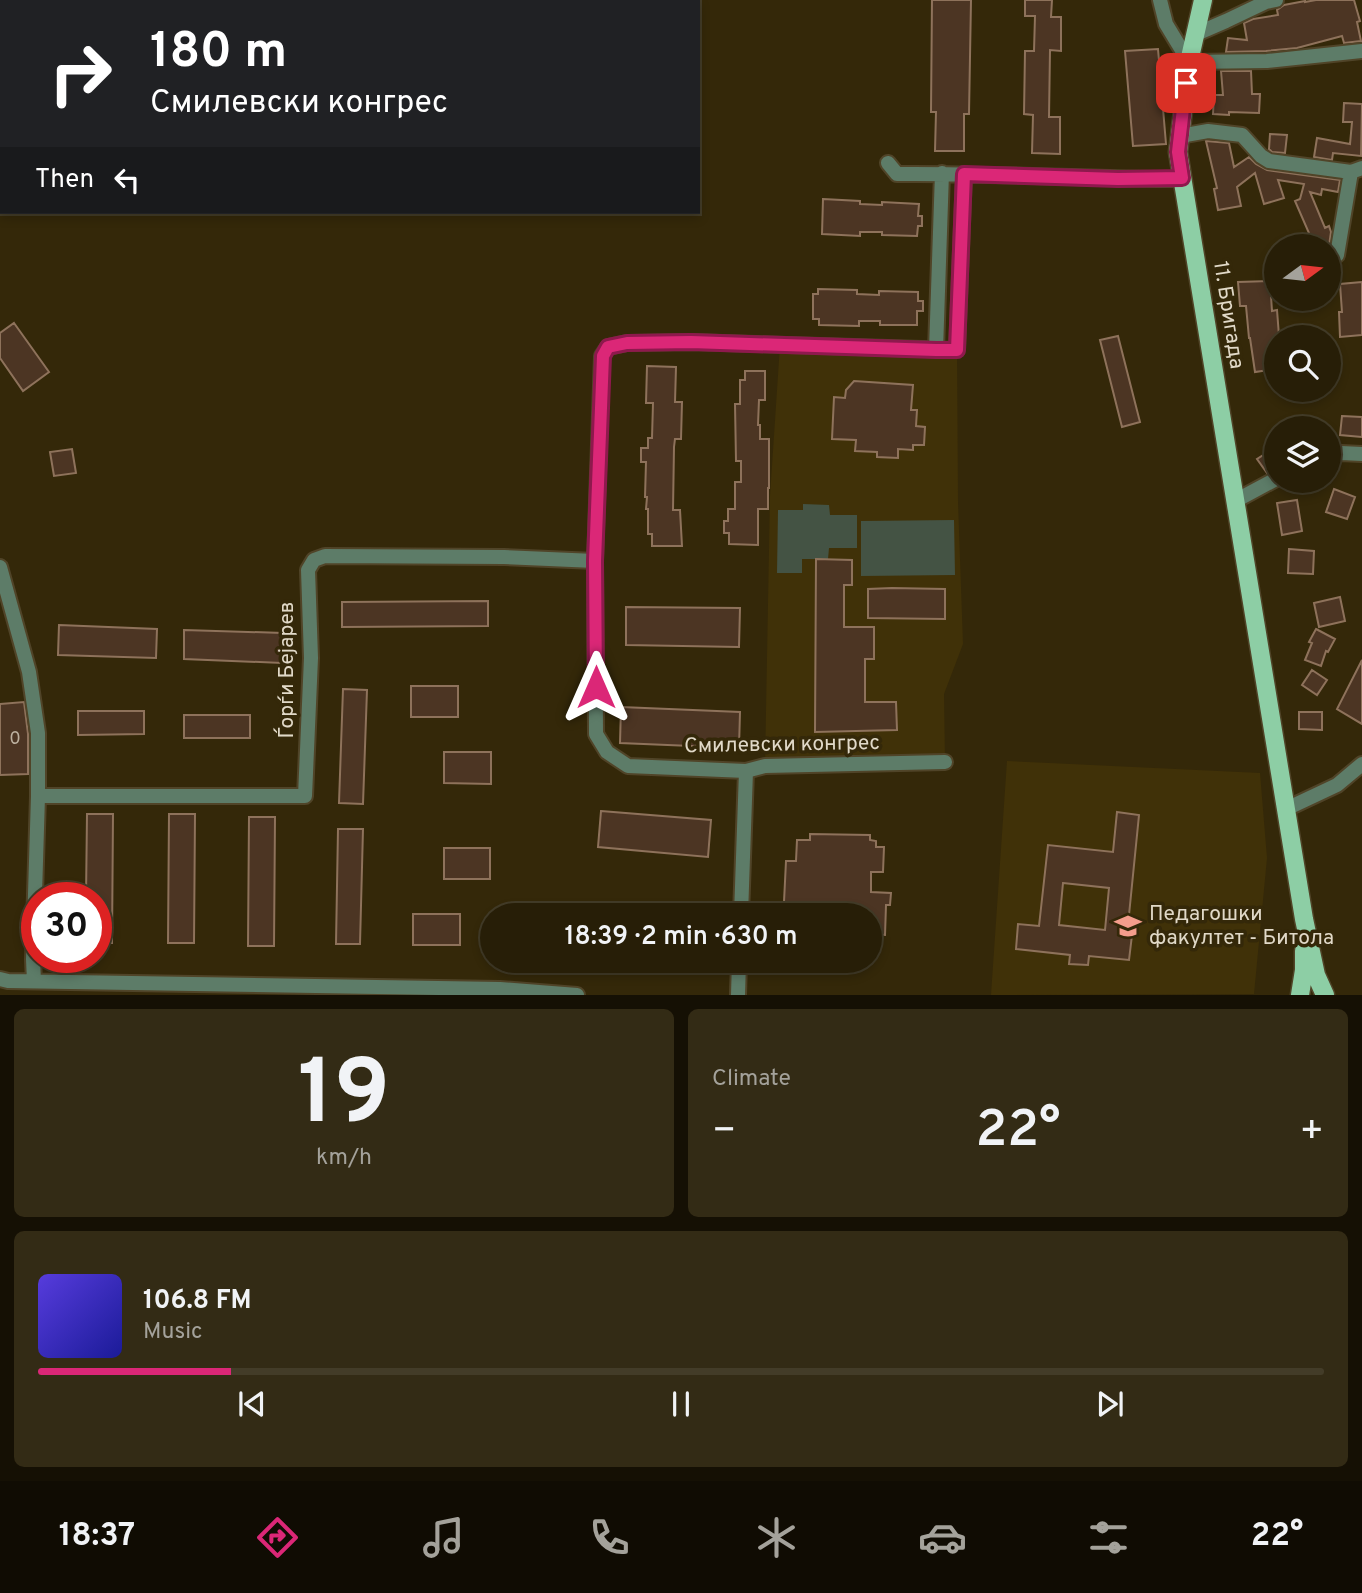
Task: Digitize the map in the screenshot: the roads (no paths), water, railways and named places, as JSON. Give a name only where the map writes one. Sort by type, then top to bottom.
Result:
[{"type":"main road","name":"11. Бригада","points":[[1203,0],[1189,62],[1178,152],[1304,919],[1316,975],[1325,995]]},
{"type":"main road","name":"11. Бригада","points":[[1300,995],[1304,970],[1304,919]]},
{"type":"street","points":[[1160,0],[1166,24],[1189,62],[1267,61],[1362,51]]},
{"type":"street","points":[[1196,34],[1276,0]]},
{"type":"street","points":[[1180,136],[1208,131],[1242,135],[1269,161],[1356,170],[1341,237]]},
{"type":"street","points":[[888,163],[897,174],[1182,178]]},
{"type":"street","points":[[942,173],[936,350],[957,350],[964,174]]},
{"type":"street","name":"Смилевски конгрес","points":[[936,350],[691,342],[627,343],[608,347],[603,356],[595,561],[596,734],[607,752],[628,766],[746,771],[765,766],[945,762]]},
{"type":"street","points":[[1341,453],[1362,454]]},
{"type":"street","points":[[1235,500],[1264,485]]},
{"type":"street","name":"Ѓорѓи Бејарев","points":[[38,796],[305,796],[311,658],[308,570],[314,560],[325,555],[595,561]]},
{"type":"street","points":[[0,567],[29,672],[38,733],[34,981]]},
{"type":"street","points":[[1286,809],[1337,785],[1362,764]]},
{"type":"street","points":[[741,903],[746,771]]},
{"type":"street","points":[[738,995],[739,973]]},
{"type":"street","points":[[3,981],[577,995]]},
{"type":"place","name":"Педагошки факултет - Битола","points":[[1128,926]]}]
